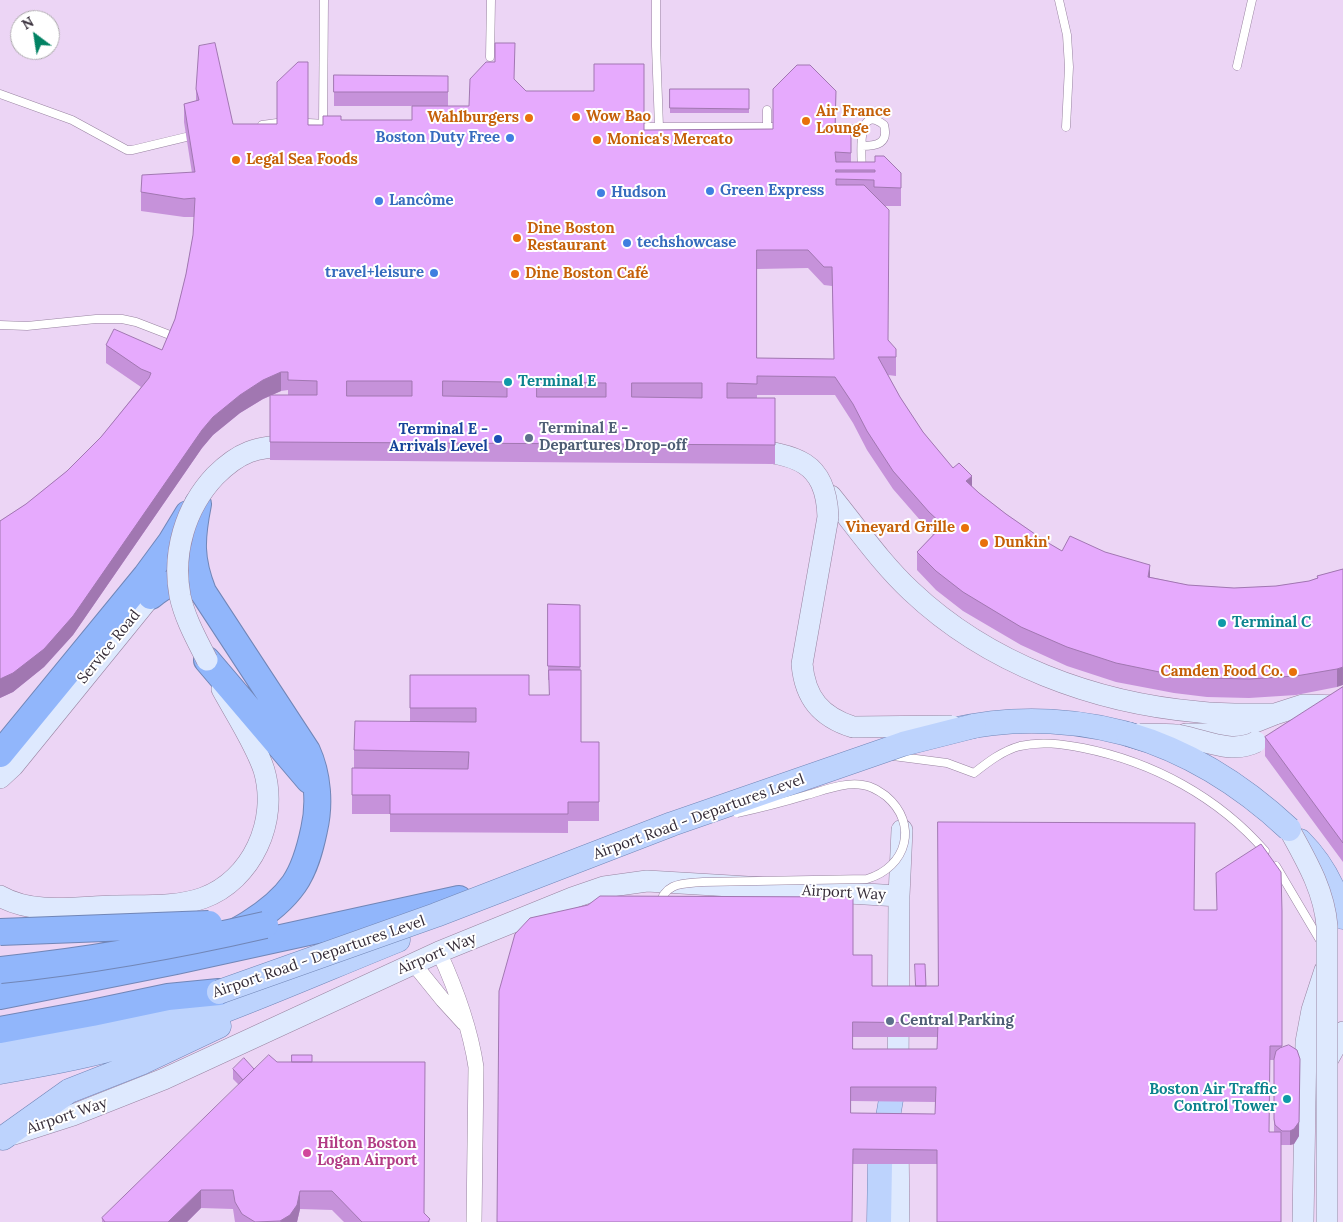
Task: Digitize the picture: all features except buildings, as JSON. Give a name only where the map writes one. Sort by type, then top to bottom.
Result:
[{"type":"highway","points":[[176,961],[222,938],[261,915],[290,890],[301,872],[310,848],[317,818],[312,762],[305,747],[203,592],[193,563],[192,543],[196,503]]},
{"type":"highway","points":[[0,754],[146,576],[196,503]]},
{"type":"highway","points":[[151,596],[170,583],[181,581],[191,584],[203,592]]},
{"type":"highway","points":[[207,660],[297,765],[316,791]]},
{"type":"highway","points":[[0,996],[176,961],[533,881]]},
{"type":"highway","points":[[0,970],[117,955],[211,938],[265,924],[353,912],[533,881]]},
{"type":"highway","points":[[0,932],[265,924]]},
{"type":"highway","points":[[0,1030],[168,997],[219,992]]},
{"type":"main road","points":[[0,896],[24,906],[47,908],[177,904],[201,899],[220,891],[240,875],[254,854],[264,831],[268,788],[264,769],[186,616],[178,580],[180,548],[187,520],[196,503],[217,472],[230,460],[244,450],[261,444],[318,443]]},
{"type":"main road","points":[[729,446],[766,446],[794,452],[808,460],[826,484],[831,496],[887,566],[911,591],[952,626],[993,652],[1072,686],[1128,702],[1197,712],[1275,714]]},
{"type":"main road","points":[[729,446],[800,460],[818,476],[824,488],[828,517],[802,664],[804,677],[816,704],[838,722],[853,727],[974,726]]},
{"type":"main road","points":[[831,496],[803,649],[802,668],[806,682],[823,709],[838,720],[854,725],[938,734]]},
{"type":"main road","name":"Service Road","points":[[0,778],[13,766],[151,596],[196,503]]},
{"type":"main road","points":[[1128,734],[1215,734],[1246,726],[1303,705],[1343,708]]},
{"type":"main road","points":[[1128,734],[1180,735],[1216,745],[1241,746],[1253,744],[1325,711],[1343,708]]},
{"type":"main road","name":"Airport Road - Departures Level","points":[[0,1051],[56,1042],[100,1031],[219,992],[533,881],[672,824],[903,744],[974,726],[1014,721],[1052,721],[1086,724],[1128,734],[1169,748],[1214,770],[1250,795],[1303,843],[1322,867],[1343,917]]},
{"type":"main road","points":[[0,1072],[66,1060],[121,1046],[206,1016],[292,983],[533,881],[720,814],[752,798],[875,754],[938,734],[975,726],[1024,721],[1080,724],[1128,734],[1163,746],[1204,766],[1234,784],[1261,808],[1280,830],[1301,865],[1316,905],[1325,969],[1327,1222]]},
{"type":"main road","points":[[720,814],[853,784],[869,786],[883,793],[894,807],[902,824],[897,1063],[899,1222]]},
{"type":"main road","points":[[1289,829],[1320,889],[1328,926],[1327,1222]]},
{"type":"main road","name":"Airport Way","points":[[1,1139],[73,1115],[164,1079],[413,963],[572,898],[604,887],[647,881],[899,896]]},
{"type":"main road","points":[[1303,1222],[1306,1042],[1312,1010],[1325,969]]},
{"type":"main road","points":[[1,1139],[69,1091],[143,1062],[214,1029],[292,983]]},
{"type":"main road","points":[[1327,1061],[1343,1032]]},
{"type":"main road","points":[[879,1222],[880,1164],[897,1063]]},
{"type":"street","points":[[439,952],[459,999],[476,1067],[474,1222]]},
{"type":"street","points":[[413,963],[443,1000],[467,1025]]},
{"type":"lane","points":[[323,124],[324,0]]},
{"type":"lane","points":[[490,0],[490,57]]},
{"type":"lane","points":[[656,0],[659,127]]},
{"type":"lane","points":[[1059,0],[1067,35],[1069,60],[1066,127]]},
{"type":"lane","points":[[1237,66],[1252,0]]},
{"type":"lane","points":[[0,94],[72,120],[127,150],[186,137]]},
{"type":"lane","points":[[647,127],[770,127],[767,110]]},
{"type":"lane","points":[[862,146],[875,146],[880,143],[886,131],[884,125],[875,120],[868,120],[864,124],[862,129],[862,146],[862,174]]},
{"type":"lane","points":[[308,123],[332,124]]},
{"type":"lane","points":[[258,125],[277,124]]},
{"type":"lane","points":[[836,129],[862,129]]},
{"type":"lane","points":[[0,325],[27,326],[96,319],[122,319],[136,322],[175,337]]},
{"type":"lane","points":[[875,754],[935,761],[974,773],[994,757],[1015,748],[1032,744],[1057,743],[1107,753],[1150,768],[1179,782],[1209,800],[1252,836],[1281,874],[1322,944]]},
{"type":"lane","points":[[658,910],[663,895],[667,890],[678,884],[868,879],[881,874],[892,866],[900,855],[904,836],[903,819],[895,805],[881,792],[862,784],[842,785],[759,808],[672,824]]},
{"type":"place","name":"Wow Bao","points":[[576,117]]},
{"type":"place","name":"Wahlburgers","points":[[529,118]]},
{"type":"place","name":"Air France Lounge","points":[[806,121]]},
{"type":"place","name":"Boston Duty Free","points":[[510,138]]},
{"type":"place","name":"Monica's Mercato","points":[[597,140]]},
{"type":"place","name":"Legal Sea Foods","points":[[236,160]]},
{"type":"place","name":"Green Express","points":[[710,191]]},
{"type":"place","name":"Hudson","points":[[601,193]]},
{"type":"place","name":"Lancôme","points":[[379,201]]},
{"type":"place","name":"Dine Boston Restaurant","points":[[517,238]]},
{"type":"place","name":"techshowcase","points":[[627,243]]},
{"type":"place","name":"travel+leisure","points":[[434,273]]},
{"type":"place","name":"Dine Boston Café","points":[[515,274]]},
{"type":"place","name":"Terminal E","points":[[508,382]]},
{"type":"place","name":"Terminal E - Departures Drop-off","points":[[529,438]]},
{"type":"place","name":"Terminal E - Arrivals Level","points":[[498,439]]},
{"type":"place","name":"Vineyard Grille","points":[[965,528]]},
{"type":"place","name":"Dunkin'","points":[[984,543]]},
{"type":"place","name":"Terminal C","points":[[1222,623]]},
{"type":"place","name":"Camden Food Co.","points":[[1293,672]]},
{"type":"place","name":"Central Parking","points":[[890,1021]]},
{"type":"place","name":"Boston Air Traffic Control Tower","points":[[1287,1099]]},
{"type":"place","name":"Hilton Boston Logan Airport","points":[[307,1153]]}]
